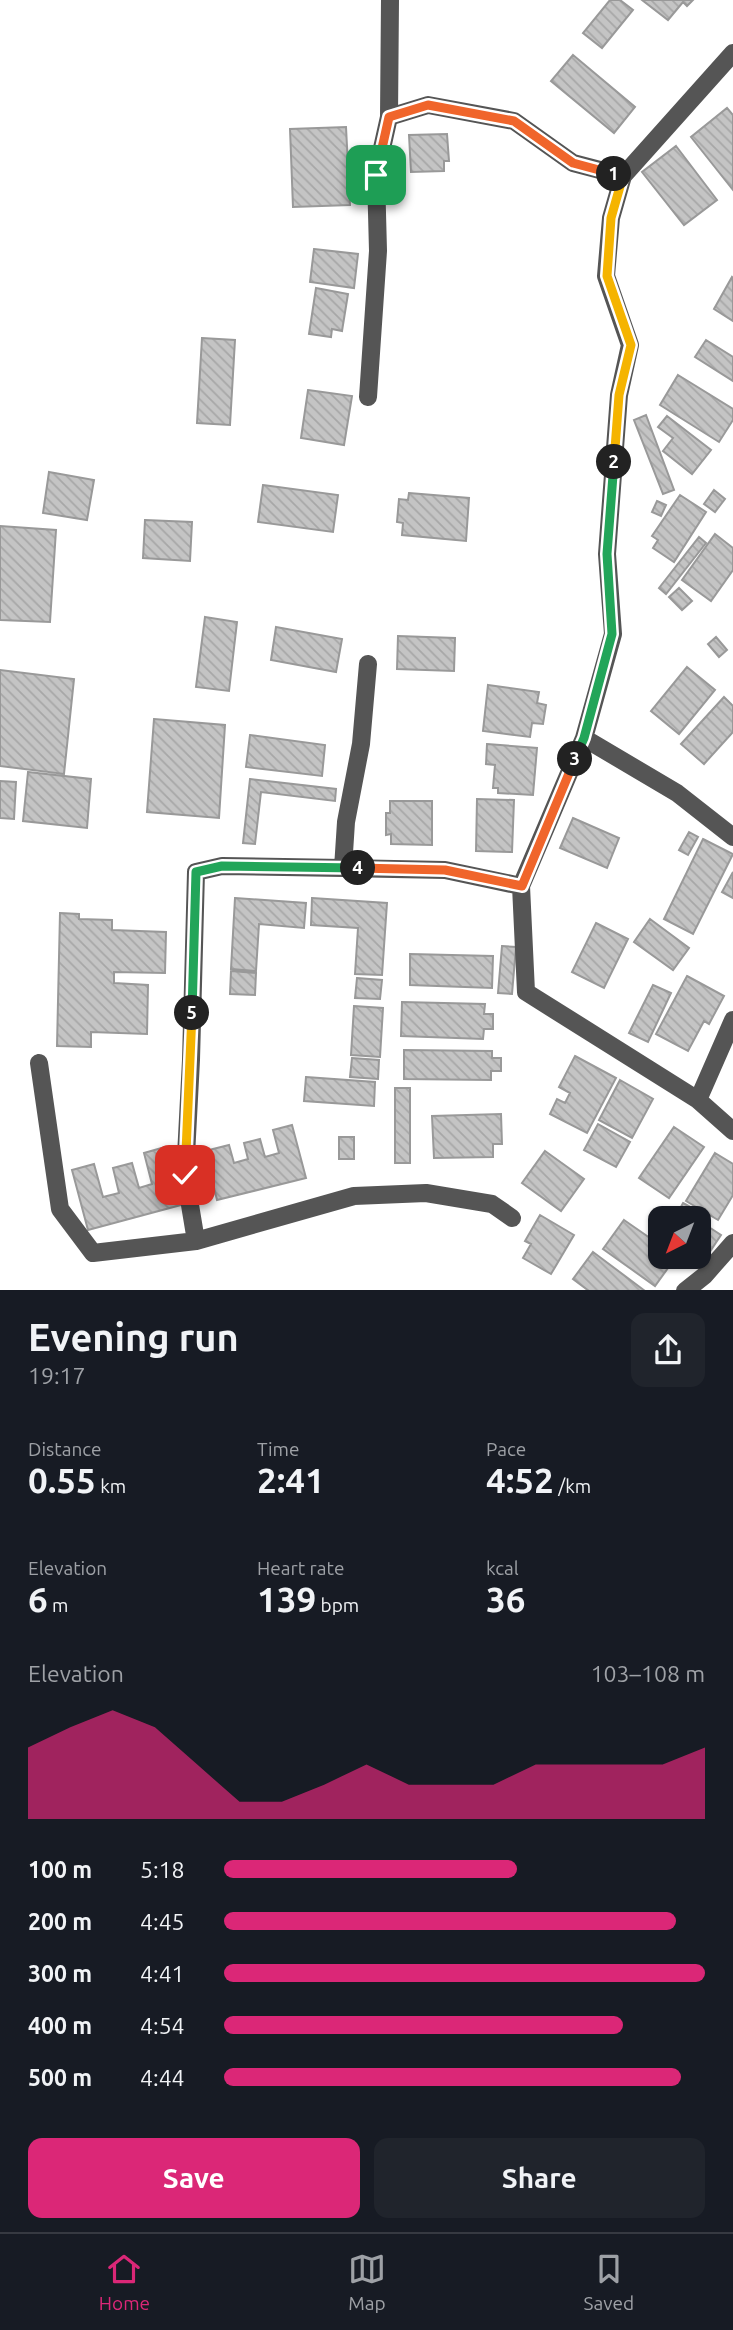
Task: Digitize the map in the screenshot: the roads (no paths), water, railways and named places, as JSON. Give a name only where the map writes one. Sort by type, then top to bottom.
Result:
[{"type":"street","points":[[368,397],[378,251],[376,175],[389,117],[390,0]]},
{"type":"street","points":[[733,53],[623,176],[611,218],[607,276],[631,345],[619,395],[607,554],[612,634],[584,738],[522,886],[526,992],[698,1100],[733,1131]]},
{"type":"street","points":[[389,117],[428,105],[514,121],[573,163],[623,176]]},
{"type":"street","points":[[343,868],[346,822],[361,744],[368,664]]},
{"type":"street","points":[[584,738],[677,793],[733,837]]},
{"type":"street","points":[[196,1241],[185,1175],[196,872],[222,866],[445,870],[522,886]]},
{"type":"street","points":[[698,1100],[733,1020]]},
{"type":"street","points":[[39,1063],[60,1209],[93,1253],[196,1241],[354,1196],[426,1193],[492,1204],[512,1218]]},
{"type":"street","points":[[685,1290],[705,1276],[733,1243]]}]
